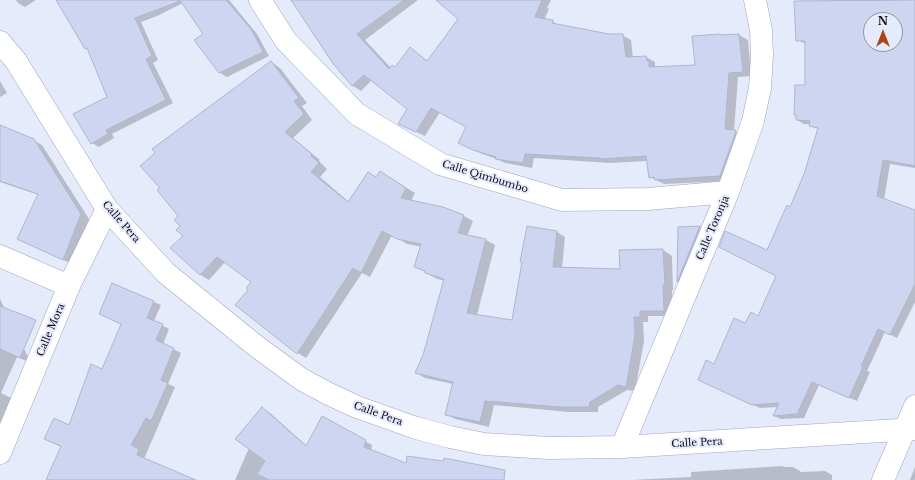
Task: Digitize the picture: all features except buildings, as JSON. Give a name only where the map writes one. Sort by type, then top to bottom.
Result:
[{"type":"street","name":"Calle Qimbumbo","points":[[260,0],[286,41],[357,114],[440,164],[562,200],[648,199],[728,192]]},
{"type":"street","name":"Calle Toronja","points":[[622,447],[728,192],[753,121],[760,88],[762,55],[761,30],[755,0]]},
{"type":"street","name":"Calle Pera","points":[[0,42],[16,61],[107,209],[166,273],[256,346],[301,379],[357,407],[416,428],[450,437],[484,444],[550,448],[622,447],[910,430]]},
{"type":"street","name":"Calle Mora","points":[[0,453],[69,286],[107,209]]},
{"type":"street","points":[[0,256],[69,286]]},
{"type":"street","points":[[883,480],[910,430],[915,406]]}]
